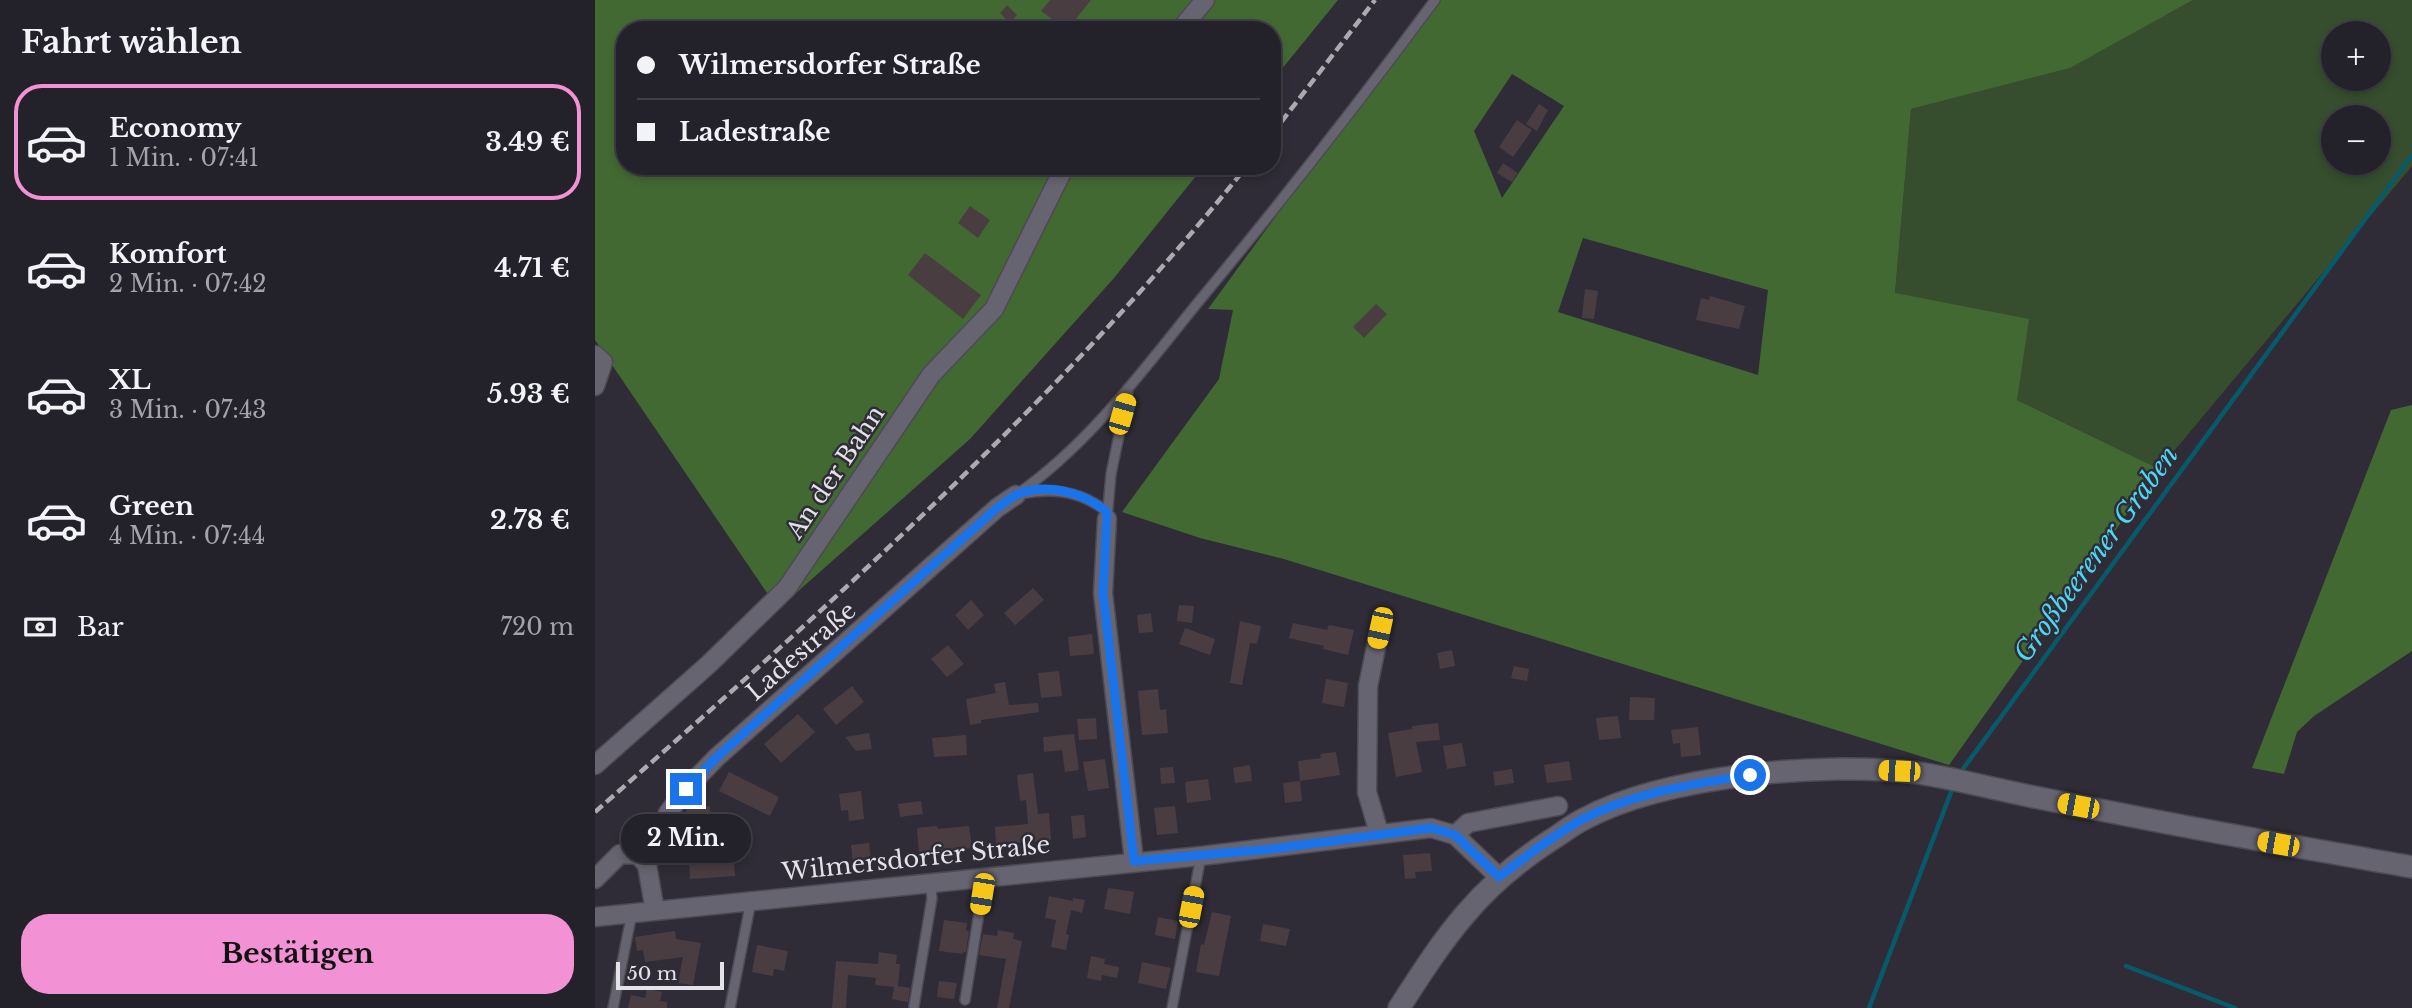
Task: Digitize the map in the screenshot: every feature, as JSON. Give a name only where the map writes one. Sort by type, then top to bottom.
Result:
[{"type":"main road","points":[[1399,1008],[1444,939],[1499,877],[1528,854],[1583,819],[1616,804],[1701,783],[1782,772],[1856,770],[1929,775],[2210,831],[2412,867]]},
{"type":"street","points":[[1187,21],[1205,0]]},
{"type":"street","name":"An der Bahn","points":[[595,765],[699,673],[786,588],[931,375],[994,309],[1061,175]]},
{"type":"street","points":[[595,355],[603,362],[595,386]]},
{"type":"street","name":"Ladestraße","points":[[647,865],[668,813],[709,765],[997,508],[1016,495]]},
{"type":"street","points":[[1107,516],[1103,593],[1134,861]]},
{"type":"street","points":[[1379,833],[1367,792],[1367,779],[1368,686],[1380,628]]},
{"type":"street","points":[[1499,877],[1455,835],[1468,823],[1558,806]]},
{"type":"street","name":"Wilmersdorfer Straße","points":[[595,917],[1342,841],[1379,833],[1431,828],[1455,835]]},
{"type":"street","points":[[595,879],[621,854],[626,852],[638,855],[647,865],[655,911]]},
{"type":"lane","points":[[1016,495],[1094,429],[1350,114],[1436,0]]},
{"type":"lane","points":[[1107,516],[1111,474],[1129,387]]},
{"type":"lane","points":[[1016,495],[1038,490],[1056,490],[1080,495],[1107,516]]},
{"type":"lane","points":[[1172,1008],[1201,856]]},
{"type":"lane","points":[[965,1000],[982,894],[982,878]]},
{"type":"lane","points":[[914,1006],[932,898],[930,883]]},
{"type":"lane","points":[[730,1008],[751,901]]},
{"type":"lane","points":[[613,1008],[632,913]]},
{"type":"green space","points":[[595,0],[1338,0],[1281,70],[1281,21],[616,21],[616,175],[1197,175],[1114,278],[970,439],[778,609],[595,340]]},
{"type":"green space","points":[[1434,0],[2193,0],[2070,68],[1911,109],[1895,293],[2029,319],[2017,400],[2159,469],[1949,765],[1284,559],[1200,538],[1122,512],[1219,379],[1233,310],[1208,309]],"holes":[[[1512,74],[1564,106],[1502,198],[1474,131]],[[1583,238],[1768,290],[1758,375],[1558,312]]]},
{"type":"green space","points":[[2193,0],[2412,0],[2412,166],[2159,469],[2017,400],[1895,293],[1911,109],[2069,68]]},
{"type":"green space","points":[[2412,405],[2412,651],[2314,716],[2297,732],[2284,774],[2252,768],[2391,410]]},
{"type":"building","points":[[1050,0],[1091,0],[1074,21],[1055,21],[1041,11]]},
{"type":"building","points":[[1007,5],[1017,15],[1008,21],[1000,13]]},
{"type":"building","points":[[1539,104],[1548,110],[1537,131],[1526,124]]},
{"type":"building","points":[[1517,120],[1532,130],[1513,157],[1499,147]]},
{"type":"building","points":[[1503,163],[1518,173],[1512,182],[1497,173]]},
{"type":"building","points":[[970,206],[990,220],[978,238],[958,223]]},
{"type":"building","points":[[925,253],[981,295],[963,319],[908,275]]},
{"type":"building","points":[[1585,289],[1598,291],[1594,319],[1582,318]]},
{"type":"building","points":[[1710,296],[1745,306],[1739,329],[1696,320],[1701,298],[1709,300]]},
{"type":"building","points":[[1376,304],[1387,314],[1364,338],[1353,327]]},
{"type":"building","points":[[1033,588],[1044,600],[1015,625],[1004,613]]},
{"type":"building","points":[[971,600],[984,615],[968,630],[955,615]]},
{"type":"building","points":[[1179,605],[1194,606],[1192,623],[1177,621]]},
{"type":"building","points":[[1151,613],[1153,632],[1139,633],[1137,615]]},
{"type":"building","points":[[1240,621],[1261,626],[1257,644],[1250,643],[1242,685],[1230,683]]},
{"type":"building","points":[[1293,623],[1327,630],[1329,625],[1354,630],[1348,655],[1289,638]]},
{"type":"building","points":[[1185,628],[1215,639],[1210,655],[1179,644]]},
{"type":"building","points":[[1092,634],[1094,654],[1070,656],[1068,637]]},
{"type":"building","points":[[948,645],[964,664],[947,677],[931,659]]},
{"type":"building","points":[[1452,650],[1455,666],[1440,669],[1437,653]]},
{"type":"building","points":[[1514,666],[1529,669],[1527,681],[1511,678]]},
{"type":"building","points":[[1059,671],[1062,696],[1041,698],[1038,673]]},
{"type":"building","points":[[1326,679],[1348,683],[1344,707],[1322,703]]},
{"type":"building","points":[[1005,682],[1009,705],[1038,703],[1039,712],[981,720],[981,723],[970,725],[966,699],[996,693],[994,684]]},
{"type":"building","points":[[852,686],[864,702],[836,725],[823,709]]},
{"type":"building","points":[[1158,689],[1160,710],[1166,709],[1168,733],[1142,735],[1138,691]]},
{"type":"building","points":[[1630,697],[1655,698],[1654,720],[1629,720]]},
{"type":"building","points":[[798,714],[815,732],[781,763],[764,744]]},
{"type":"building","points":[[1618,716],[1621,738],[1599,740],[1596,718]]},
{"type":"building","points":[[1096,718],[1097,739],[1079,740],[1077,719]]},
{"type":"building","points":[[1438,723],[1440,740],[1416,742],[1422,772],[1396,777],[1388,733],[1412,729],[1412,726]]},
{"type":"building","points":[[1698,727],[1701,755],[1681,757],[1680,743],[1673,744],[1671,730]]},
{"type":"building","points":[[869,733],[872,749],[856,751],[845,737]]},
{"type":"building","points":[[1074,734],[1079,770],[1065,772],[1062,750],[1044,752],[1043,737]]},
{"type":"building","points":[[966,735],[967,755],[934,757],[932,738]]},
{"type":"building","points":[[1462,743],[1466,766],[1447,769],[1443,746]]},
{"type":"building","points":[[1336,752],[1340,775],[1300,781],[1298,761],[1321,758],[1320,754]]},
{"type":"building","points":[[1105,759],[1109,788],[1088,791],[1083,762]]},
{"type":"building","points":[[1569,761],[1572,780],[1547,783],[1544,765]]},
{"type":"building","points":[[1250,765],[1252,781],[1235,783],[1233,768]]},
{"type":"building","points":[[1173,767],[1175,783],[1161,784],[1160,768]]},
{"type":"building","points":[[1512,769],[1514,783],[1495,786],[1493,772]]},
{"type":"building","points":[[729,772],[779,797],[770,816],[719,791]]},
{"type":"building","points":[[1033,773],[1038,814],[1049,813],[1051,840],[996,845],[995,827],[1028,824],[1026,800],[1020,801],[1017,775]]},
{"type":"building","points":[[1208,779],[1211,800],[1187,803],[1185,782]]},
{"type":"building","points":[[1300,781],[1302,801],[1285,803],[1283,783]]},
{"type":"building","points":[[861,791],[864,819],[849,821],[848,810],[841,811],[839,794]]},
{"type":"building","points":[[921,801],[923,814],[900,817],[898,804]]},
{"type":"building","points":[[710,806],[712,848],[733,847],[735,876],[690,879],[686,809]]},
{"type":"building","points":[[1175,806],[1178,833],[1157,835],[1154,808]]},
{"type":"building","points":[[1084,815],[1086,837],[1073,839],[1071,816]]},
{"type":"building","points":[[937,826],[938,829],[969,826],[972,848],[919,854],[917,828]]},
{"type":"building","points":[[869,843],[871,861],[853,863],[851,845]]},
{"type":"building","points":[[1430,853],[1432,871],[1415,872],[1416,878],[1405,879],[1403,855]]},
{"type":"building","points":[[1108,888],[1134,892],[1130,914],[1104,909]]},
{"type":"building","points":[[1049,896],[1073,901],[1066,934],[1069,935],[1066,950],[1051,947],[1056,920],[1045,918]]},
{"type":"building","points":[[1073,898],[1085,900],[1082,913],[1071,910]]},
{"type":"building","points":[[1212,912],[1231,916],[1219,976],[1196,972],[1201,944],[1204,945]]},
{"type":"building","points":[[1158,917],[1178,921],[1175,939],[1155,935]]},
{"type":"building","points":[[944,920],[967,923],[966,930],[969,931],[966,952],[963,954],[939,951]]},
{"type":"building","points":[[1263,924],[1290,929],[1286,946],[1260,941]]},
{"type":"building","points":[[998,930],[1014,933],[1013,939],[1022,941],[1009,1008],[997,1008],[1006,959],[979,955],[983,934],[997,936]]},
{"type":"building","points":[[675,931],[676,939],[701,943],[693,985],[678,983],[683,957],[645,962],[643,950],[637,951],[635,937]]},
{"type":"building","points":[[757,945],[788,951],[784,971],[774,969],[773,976],[752,972]]},
{"type":"building","points":[[879,952],[897,955],[896,964],[900,964],[898,986],[910,988],[908,1002],[892,999],[894,987],[875,985],[876,978],[848,975],[846,1008],[832,1008],[836,961],[878,964]]},
{"type":"building","points":[[1091,956],[1105,959],[1104,964],[1119,967],[1117,978],[1102,975],[1101,981],[1087,978]]},
{"type":"building","points":[[1142,962],[1171,968],[1166,989],[1138,983]]},
{"type":"building","points":[[939,981],[957,983],[954,999],[937,997]]},
{"type":"building","points":[[647,989],[662,992],[660,1001],[667,1002],[667,1008],[628,1008],[631,995],[645,998]]},
{"type":"waterway","name":"Großbeerener Graben","points":[[1960,773],[2412,155]]},
{"type":"waterway","name":"Großbeerener Graben","points":[[1869,1008],[1953,787]]},
{"type":"waterway","points":[[2126,966],[2235,1008]]},
{"type":"railway","points":[[1281,122],[1375,0]]},
{"type":"railway","points":[[595,812],[767,660],[1017,423],[1096,340],[1239,175]]},
{"type":"route","points":[[686,789],[717,757],[997,508],[1016,495],[1038,490],[1056,490],[1080,495],[1107,512],[1103,593],[1134,861],[1271,849],[1431,828],[1455,835],[1499,877],[1528,854],[1583,819],[1616,804],[1650,794],[1750,775]]}]
